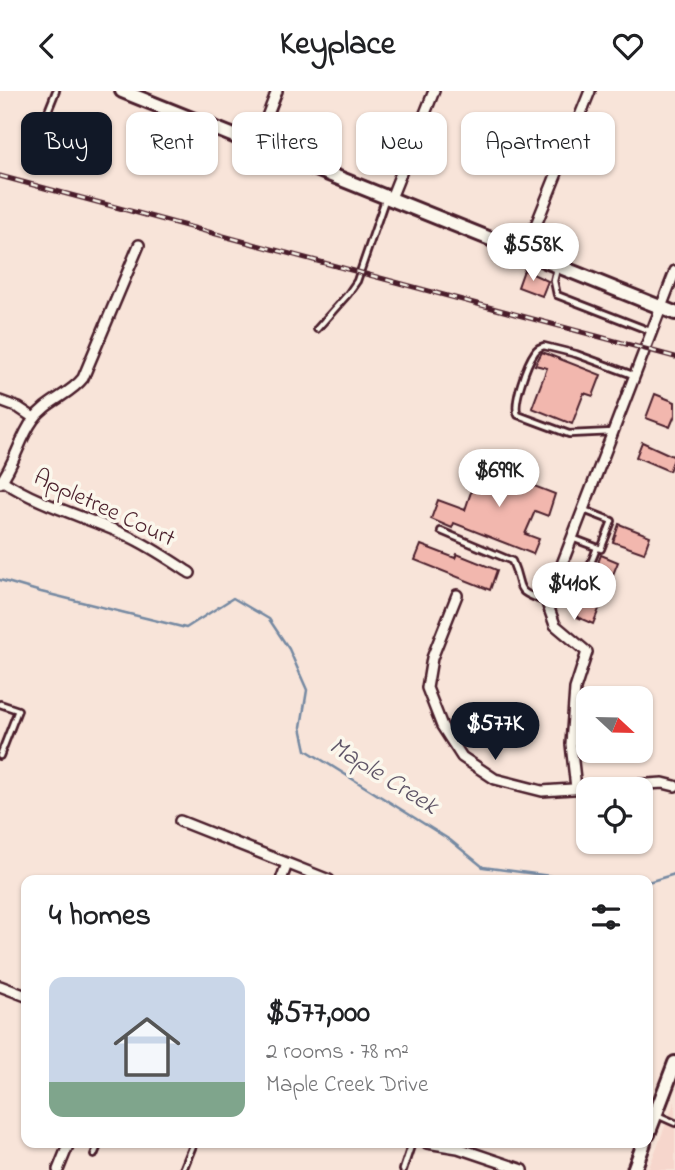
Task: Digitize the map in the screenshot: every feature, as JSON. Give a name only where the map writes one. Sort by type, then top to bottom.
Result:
[{"type":"street","points":[[123,91],[232,135]]},
{"type":"street","points":[[269,112],[277,91]]},
{"type":"street","points":[[389,197],[434,91]]},
{"type":"street","points":[[525,252],[590,91]]},
{"type":"street","points":[[333,175],[675,313]]},
{"type":"street","points":[[1,482],[34,418],[55,400],[74,390],[83,378],[139,245]]},
{"type":"street","points":[[457,595],[432,658],[427,688],[442,726],[461,757],[495,779],[542,791],[576,788],[571,744],[575,689],[587,652],[555,625],[547,603],[675,271]]},
{"type":"street","points":[[0,401],[19,408],[34,418]]},
{"type":"street","name":"Appletree Court","points":[[1,482],[19,492],[128,535],[190,573]]},
{"type":"street","points":[[653,784],[675,786]]},
{"type":"street","points":[[180,821],[316,875]]},
{"type":"street","points":[[283,875],[287,864]]},
{"type":"street","points":[[0,986],[21,994]]},
{"type":"street","points":[[653,1119],[675,1063]]},
{"type":"street","points":[[58,1170],[67,1148]]},
{"type":"street","points":[[458,1148],[523,1170]]},
{"type":"street","points":[[634,1170],[642,1148]]},
{"type":"lane","points":[[48,112],[56,91]]},
{"type":"lane","points":[[317,329],[357,281],[389,197]]},
{"type":"lane","points":[[557,265],[554,281],[557,295],[651,331]]},
{"type":"lane","points":[[613,432],[569,435],[518,415],[515,410],[517,399],[538,348],[576,354],[634,376]]},
{"type":"lane","points":[[572,538],[601,549],[612,521],[583,509]]},
{"type":"lane","points":[[441,531],[512,561],[523,593],[547,603]]},
{"type":"lane","points":[[558,576],[582,585],[597,548]]},
{"type":"lane","points":[[0,704],[18,710],[0,756]]},
{"type":"lane","points":[[655,1114],[675,1123]]},
{"type":"lane","points":[[94,1155],[97,1148]]},
{"type":"lane","points":[[183,1170],[192,1148]]},
{"type":"lane","points":[[402,1170],[410,1148]]},
{"type":"shaded area","points":[[675,1101],[675,1170],[648,1170]]},
{"type":"building","points":[[524,270],[548,281],[542,296],[518,287]]},
{"type":"building","points":[[542,352],[601,375],[593,396],[584,393],[572,424],[532,408],[547,368],[535,365]]},
{"type":"building","points":[[655,394],[675,402],[675,415],[670,427],[646,418]]},
{"type":"building","points":[[642,442],[675,457],[669,471],[636,457]]},
{"type":"building","points":[[480,465],[555,494],[548,516],[535,511],[525,534],[539,539],[533,554],[454,523],[452,528],[431,519],[438,500],[465,510]]},
{"type":"building","points":[[619,524],[650,536],[644,553],[613,542]]},
{"type":"building","points":[[421,545],[455,558],[457,554],[497,570],[490,590],[415,560]]},
{"type":"building","points":[[601,555],[618,562],[593,624],[577,617]]},
{"type":"waterway","name":"Maple Creek","points":[[0,580],[186,628],[233,598],[269,619],[289,649],[307,690],[301,727],[306,750],[450,840],[483,867],[543,875]]},
{"type":"waterway","name":"Maple Creek","points":[[653,881],[675,874]]},
{"type":"railway","points":[[0,176],[675,357]]}]
